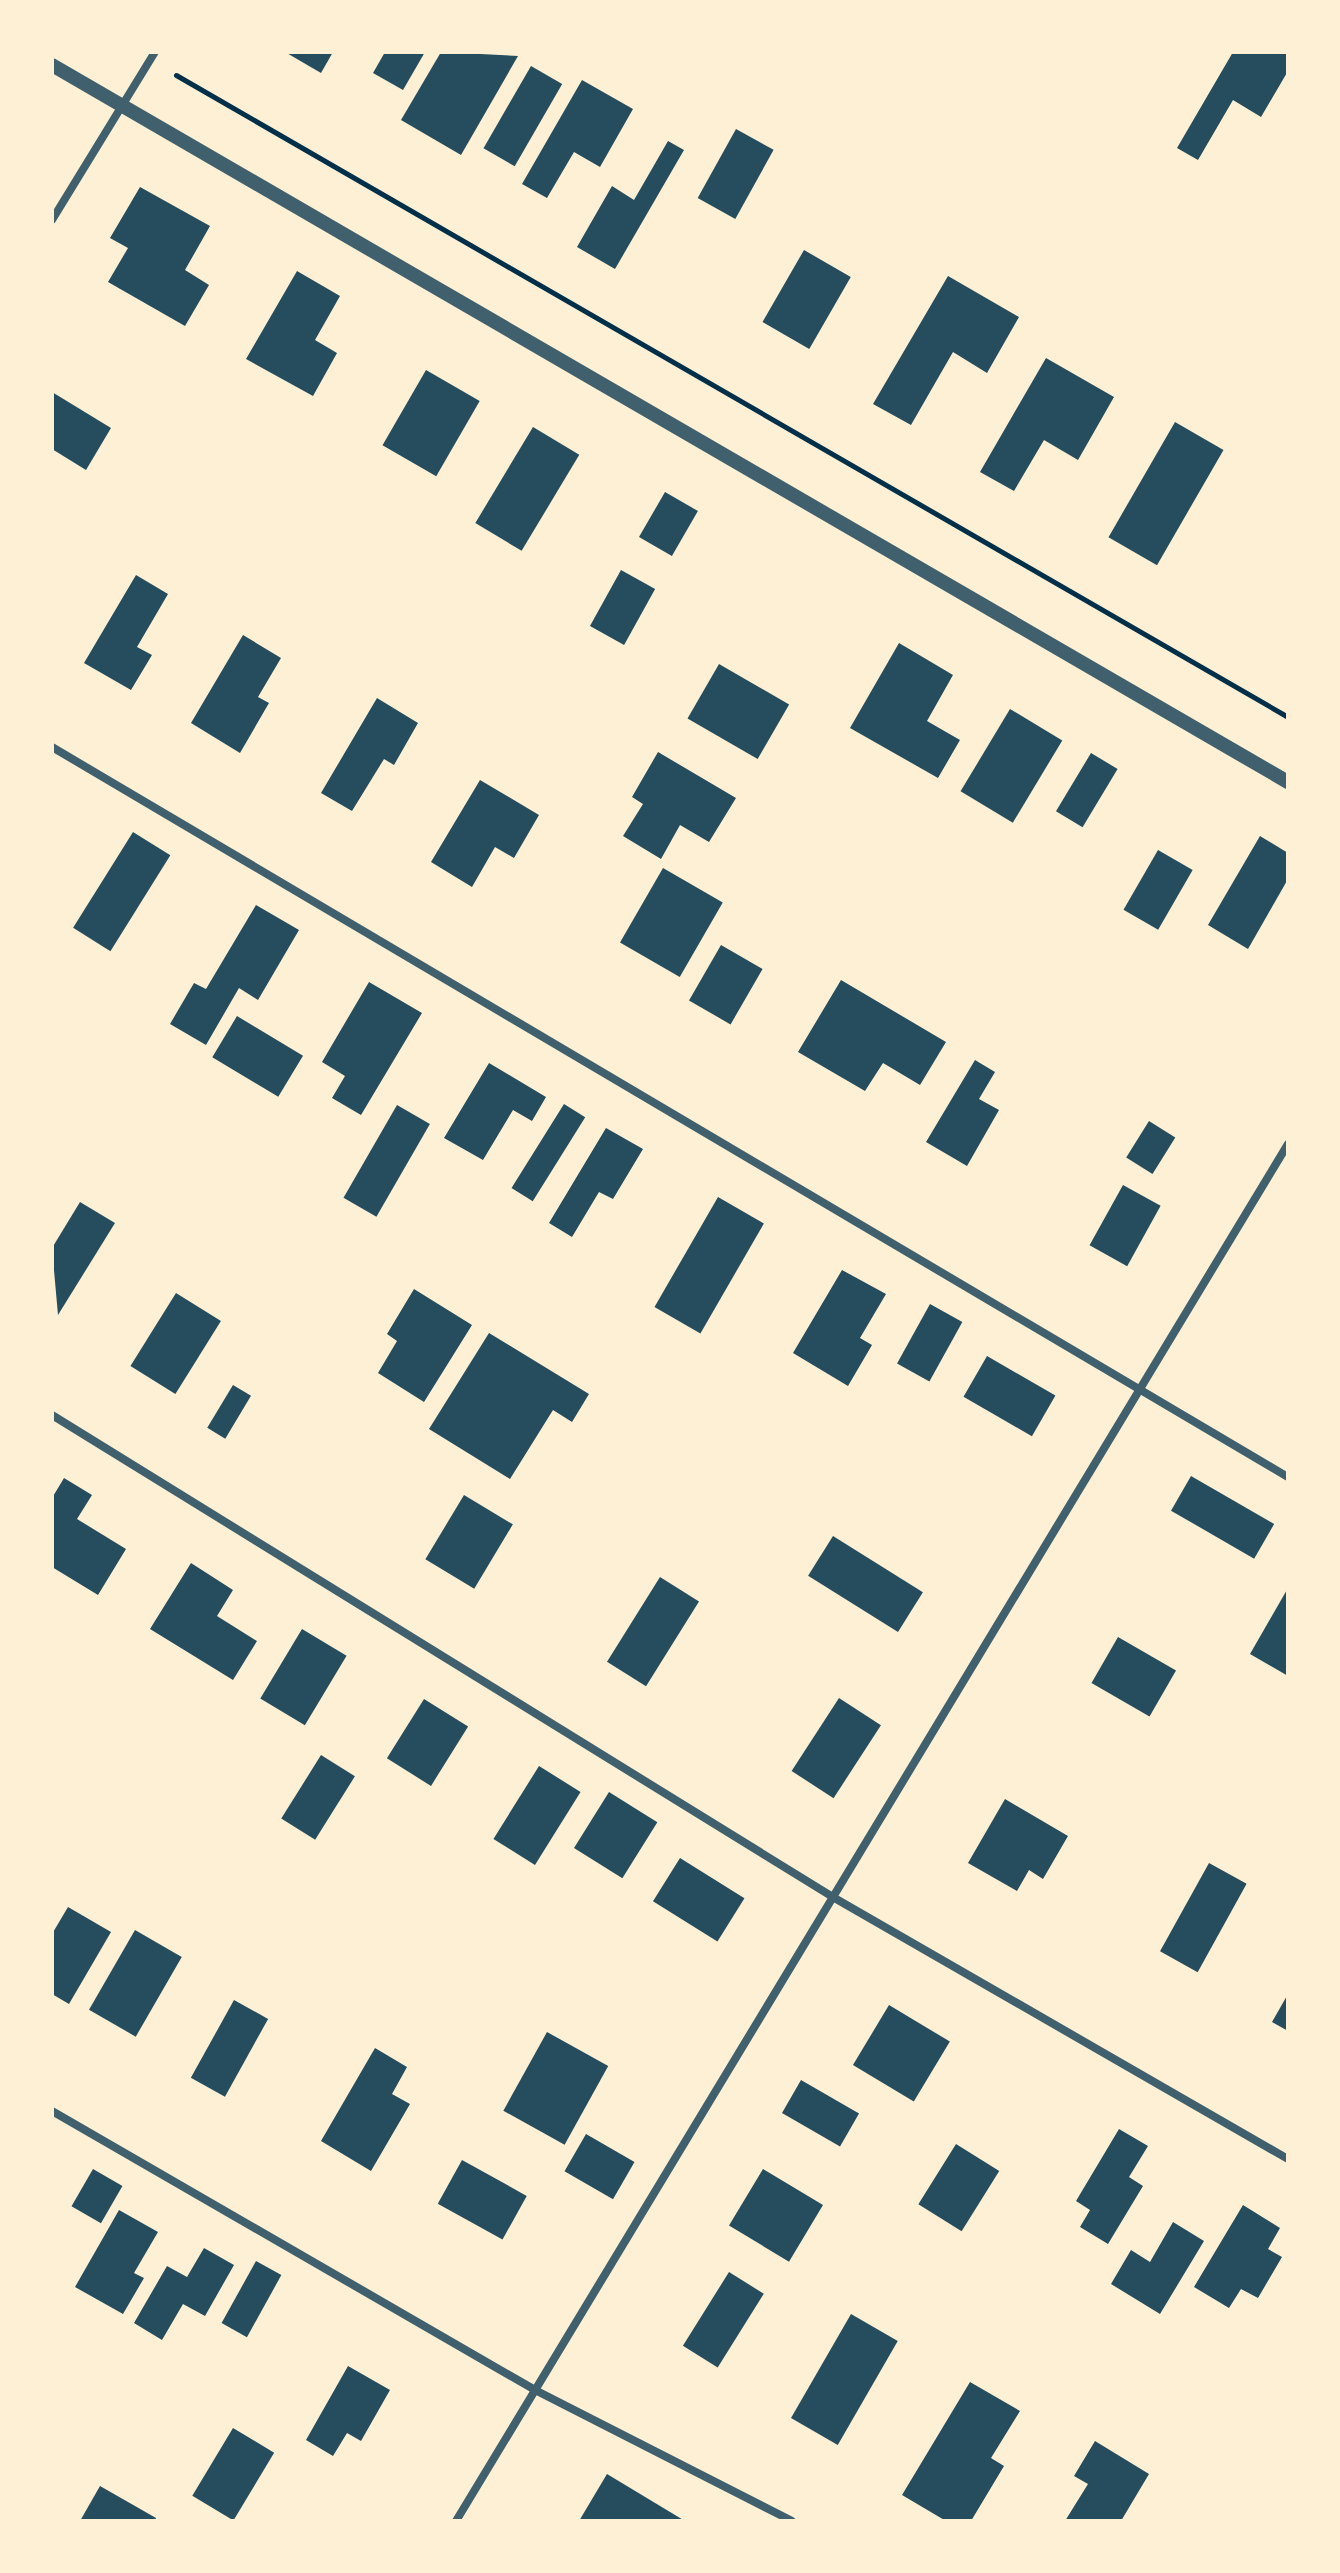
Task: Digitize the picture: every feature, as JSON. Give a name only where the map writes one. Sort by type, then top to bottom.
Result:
[{"type":"street","points":[[52,220],[155,52]]},
{"type":"street","points":[[52,65],[1288,782]]},
{"type":"street","points":[[52,747],[1288,1477]]},
{"type":"street","points":[[456,2521],[1136,1387],[1288,1144]]},
{"type":"street","points":[[52,1415],[831,1896],[1288,2159]]},
{"type":"street","points":[[52,2111],[535,2390],[792,2521]]},
{"type":"path","points":[[176,75],[1288,717]]},
{"type":"building","points":[[285,52],[333,52],[321,73]]},
{"type":"building","points":[[385,52],[425,52],[403,90],[373,73]]},
{"type":"building","points":[[441,52],[518,56],[461,155],[401,120]]},
{"type":"building","points":[[1233,52],[1286,52],[1288,71],[1261,117],[1233,100],[1198,160],[1177,148]]},
{"type":"building","points":[[531,66],[562,84],[515,166],[484,148]]},
{"type":"building","points":[[582,80],[633,109],[600,167],[574,152],[547,198],[522,184]]},
{"type":"building","points":[[736,129],[774,150],[735,219],[698,198]]},
{"type":"building","points":[[668,141],[684,150],[615,269],[577,247],[612,186],[634,200]]},
{"type":"building","points":[[140,187],[210,226],[185,270],[209,285],[185,326],[108,282],[128,248],[110,238]]},
{"type":"building","points":[[804,250],[851,277],[809,349],[762,322]]},
{"type":"building","points":[[297,271],[340,296],[315,340],[337,353],[313,396],[246,359]]},
{"type":"building","points":[[948,276],[1019,317],[987,373],[953,352],[911,425],[873,404]]},
{"type":"building","points":[[1046,358],[1114,397],[1078,460],[1044,440],[1014,491],[980,472]]},
{"type":"building","points":[[426,370],[480,401],[436,476],[382,445]]},
{"type":"building","points":[[52,392],[111,428],[86,470],[52,449]]},
{"type":"building","points":[[1175,422],[1223,450],[1157,565],[1108,537]]},
{"type":"building","points":[[533,427],[579,455],[522,551],[475,523]]},
{"type":"building","points":[[665,492],[698,511],[672,556],[639,537]]},
{"type":"building","points":[[621,570],[655,589],[624,645],[590,626]]},
{"type":"building","points":[[136,575],[168,594],[137,647],[152,655],[131,690],[84,663]]},
{"type":"building","points":[[243,635],[281,658],[258,697],[269,703],[240,753],[191,723]]},
{"type":"building","points":[[899,643],[953,675],[927,721],[960,740],[938,778],[850,728]]},
{"type":"building","points":[[719,664],[789,704],[758,759],[688,719]]},
{"type":"building","points":[[377,698],[418,723],[394,765],[384,759],[352,811],[321,793]]},
{"type":"building","points":[[1010,709],[1062,740],[1013,823],[961,791]]},
{"type":"building","points":[[658,752],[736,798],[709,842],[680,825],[661,859],[623,836],[643,804],[632,797]]},
{"type":"building","points":[[1091,753],[1118,769],[1083,827],[1056,811]]},
{"type":"building","points":[[480,780],[539,815],[514,858],[495,847],[472,887],[431,862]]},
{"type":"building","points":[[133,832],[170,855],[110,951],[73,928]]},
{"type":"building","points":[[1260,836],[1288,853],[1288,879],[1248,949],[1208,925]]},
{"type":"building","points":[[1158,850],[1193,870],[1158,930],[1124,910]]},
{"type":"building","points":[[663,868],[723,902],[680,977],[620,942]]},
{"type":"building","points":[[256,905],[299,930],[258,1000],[239,988],[206,1045],[170,1024],[194,983],[206,989]]},
{"type":"building","points":[[721,945],[763,969],[731,1024],[689,1000]]},
{"type":"building","points":[[841,980],[946,1042],[920,1085],[883,1063],[865,1091],[798,1052]]},
{"type":"building","points":[[369,982],[422,1013],[361,1115],[332,1098],[345,1076],[322,1062]]},
{"type":"building","points":[[237,1016],[303,1056],[278,1097],[212,1057]]},
{"type":"building","points":[[975,1060],[995,1072],[979,1099],[999,1110],[967,1166],[926,1142]]},
{"type":"building","points":[[489,1063],[546,1097],[532,1121],[513,1110],[483,1160],[444,1138]]},
{"type":"building","points":[[564,1104],[585,1117],[533,1201],[512,1188]]},
{"type":"building","points":[[397,1105],[430,1124],[376,1217],[344,1198]]},
{"type":"building","points":[[1149,1121],[1175,1137],[1153,1174],[1126,1157]]},
{"type":"building","points":[[606,1128],[643,1149],[613,1199],[599,1192],[572,1237],[549,1223]]},
{"type":"building","points":[[1123,1185],[1161,1206],[1127,1266],[1090,1245]]},
{"type":"building","points":[[718,1197],[764,1224],[700,1333],[654,1307]]},
{"type":"building","points":[[80,1202],[115,1223],[58,1315],[52,1248]]},
{"type":"building","points":[[842,1270],[886,1294],[860,1338],[872,1345],[848,1386],[793,1353]]},
{"type":"building","points":[[414,1289],[472,1325],[424,1402],[378,1373],[397,1341],[387,1334]]},
{"type":"building","points":[[176,1293],[221,1321],[175,1394],[130,1366]]},
{"type":"building","points":[[930,1304],[962,1322],[929,1381],[897,1363]]},
{"type":"building","points":[[489,1333],[589,1394],[572,1422],[553,1410],[510,1479],[429,1429]]},
{"type":"building","points":[[987,1356],[1055,1395],[1032,1436],[964,1397]]},
{"type":"building","points":[[233,1385],[251,1396],[225,1439],[207,1428]]},
{"type":"building","points":[[1191,1476],[1274,1524],[1254,1559],[1171,1511]]},
{"type":"building","points":[[64,1478],[92,1495],[77,1519],[126,1549],[98,1595],[52,1567],[52,1498]]},
{"type":"building","points":[[464,1495],[513,1524],[474,1589],[425,1559]]},
{"type":"building","points":[[833,1536],[923,1592],[898,1632],[808,1576]]},
{"type":"building","points":[[191,1563],[233,1590],[217,1616],[257,1641],[233,1680],[150,1629]]},
{"type":"building","points":[[660,1577],[699,1601],[646,1686],[607,1662]]},
{"type":"building","points":[[1288,1588],[1288,1676],[1250,1654]]},
{"type":"building","points":[[302,1629],[347,1656],[305,1725],[260,1698]]},
{"type":"building","points":[[1118,1637],[1176,1670],[1150,1716],[1092,1683]]},
{"type":"building","points":[[839,1698],[881,1725],[834,1798],[792,1771]]},
{"type":"building","points":[[424,1699],[468,1727],[431,1786],[387,1758]]},
{"type":"building","points":[[321,1755],[355,1776],[315,1840],[281,1819]]},
{"type":"building","points":[[539,1766],[581,1792],[535,1865],[493,1839]]},
{"type":"building","points":[[609,1792],[657,1822],[622,1878],[574,1848]]},
{"type":"building","points":[[1005,1799],[1068,1836],[1043,1879],[1029,1870],[1017,1891],[968,1863]]},
{"type":"building","points":[[680,1858],[744,1898],[717,1942],[653,1901]]},
{"type":"building","points":[[1209,1863],[1247,1884],[1198,1972],[1160,1951]]},
{"type":"building","points":[[68,1907],[111,1932],[69,2004],[52,1994],[52,1934]]},
{"type":"building","points":[[135,1930],[182,1957],[136,2037],[89,2010]]},
{"type":"building","points":[[1288,1994],[1288,2031],[1272,2022]]},
{"type":"building","points":[[234,2000],[268,2019],[225,2097],[191,2078]]},
{"type":"building","points":[[889,2005],[950,2042],[914,2102],[853,2065]]},
{"type":"building","points":[[547,2032],[608,2066],[565,2145],[503,2111]]},
{"type":"building","points":[[375,2048],[407,2067],[392,2094],[410,2104],[371,2171],[321,2141]]},
{"type":"building","points":[[801,2080],[859,2114],[840,2146],[782,2113]]},
{"type":"building","points":[[1119,2129],[1148,2146],[1129,2177],[1143,2186],[1108,2244],[1080,2227],[1090,2210],[1076,2201]]},
{"type":"building","points":[[586,2134],[634,2162],[613,2199],[564,2171]]},
{"type":"building","points":[[956,2144],[999,2171],[962,2231],[918,2204]]},
{"type":"building","points":[[462,2160],[527,2196],[502,2240],[438,2204]]},
{"type":"building","points":[[93,2169],[122,2186],[101,2223],[72,2206]]},
{"type":"building","points":[[763,2169],[823,2205],[789,2262],[729,2226]]},
{"type":"building","points":[[1243,2205],[1280,2228],[1268,2249],[1282,2257],[1258,2298],[1241,2289],[1229,2308],[1194,2287]]},
{"type":"building","points":[[119,2210],[158,2232],[134,2273],[144,2278],[123,2314],[75,2287]]},
{"type":"building","points":[[1173,2222],[1204,2241],[1160,2314],[1111,2284],[1131,2250],[1150,2262]]},
{"type":"building","points":[[204,2248],[234,2265],[205,2316],[183,2304],[162,2340],[134,2323],[167,2266],[187,2277]]},
{"type":"building","points":[[256,2261],[281,2275],[247,2337],[222,2323]]},
{"type":"building","points":[[729,2272],[764,2294],[718,2368],[683,2346]]},
{"type":"building","points":[[851,2314],[898,2341],[838,2445],[791,2418]]},
{"type":"building","points":[[348,2366],[390,2390],[361,2441],[347,2433],[333,2456],[306,2440]]},
{"type":"building","points":[[970,2382],[1020,2411],[991,2458],[1004,2466],[971,2521],[946,2521],[902,2495]]},
{"type":"building","points":[[233,2428],[274,2453],[233,2520],[192,2496]]},
{"type":"building","points":[[1095,2441],[1149,2474],[1121,2521],[1065,2521],[1088,2484],[1074,2476]]},
{"type":"building","points":[[607,2474],[685,2521],[579,2521]]},
{"type":"building","points":[[100,2486],[156,2518],[155,2521],[80,2521]]}]
